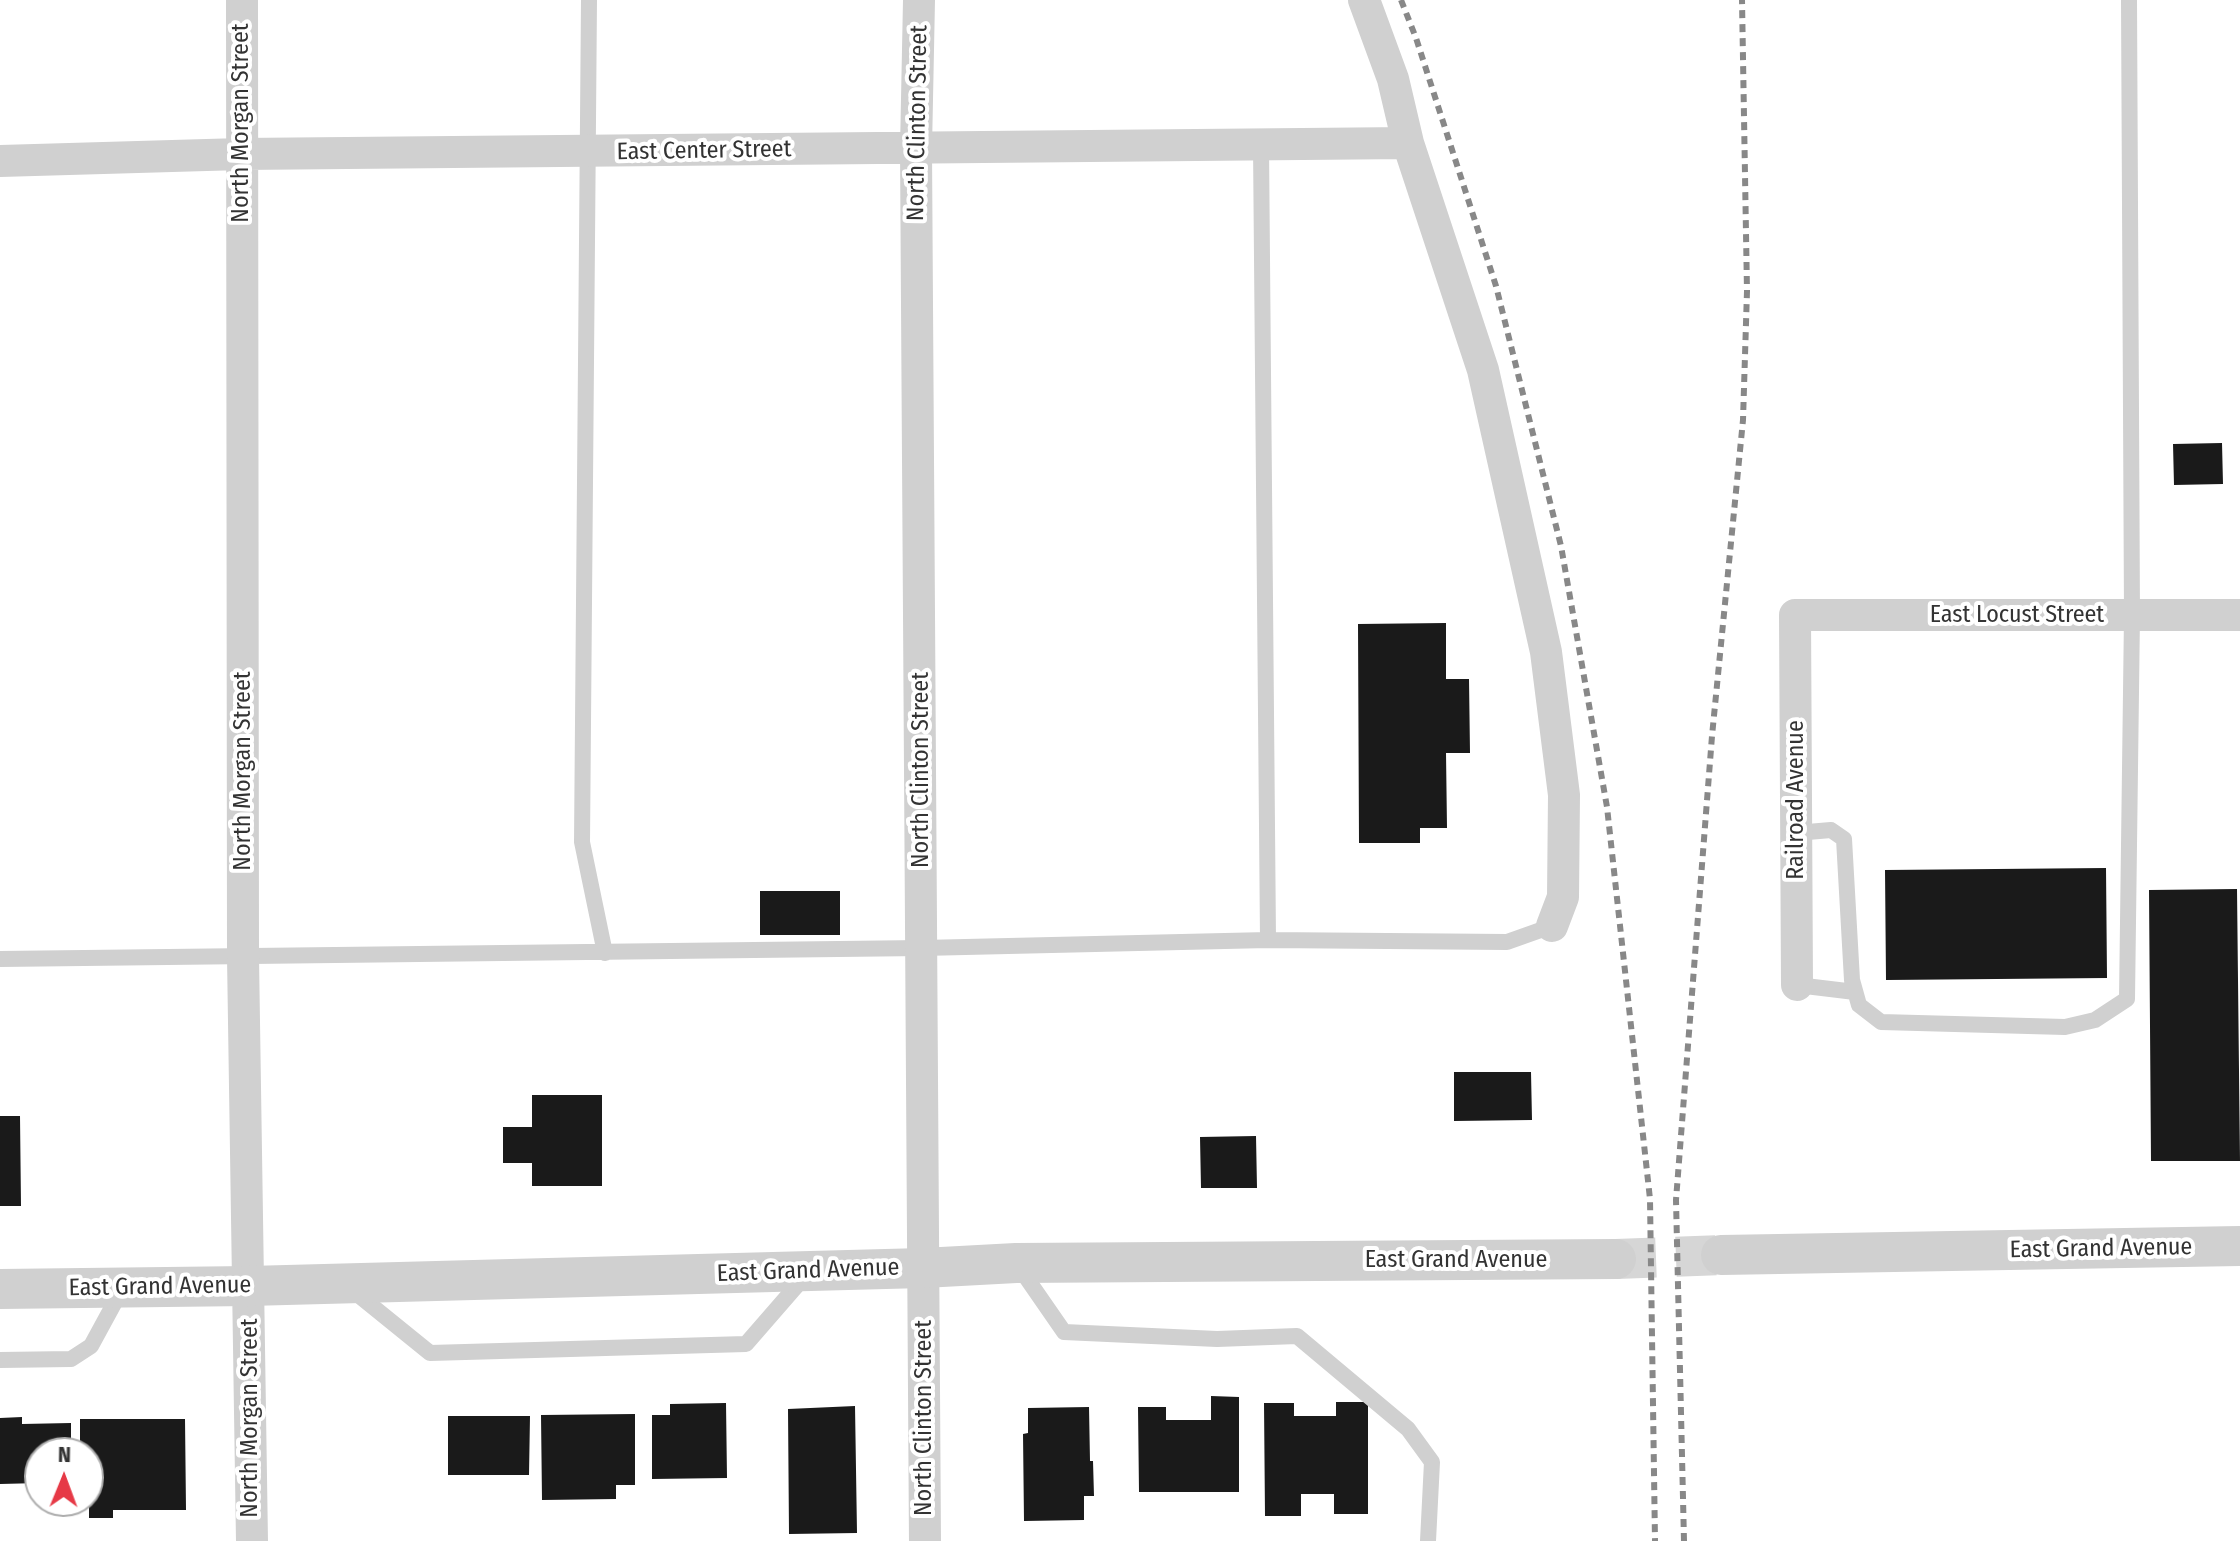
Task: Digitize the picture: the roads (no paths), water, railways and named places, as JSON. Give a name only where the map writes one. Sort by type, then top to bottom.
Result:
[{"type":"street","name":"North Morgan Street","points":[[242,0],[243,957],[252,1541]]},
{"type":"street","name":"North Clinton Street","points":[[919,0],[916,149],[925,1541]]},
{"type":"street","points":[[1364,0],[1393,79],[1408,143],[1483,370],[1546,652],[1564,795],[1563,897],[1552,926]]},
{"type":"street","name":"East Center Street","points":[[0,161],[241,154],[1408,143]]},
{"type":"street","name":"East Locust Street","points":[[1795,615],[2240,615]]},
{"type":"street","name":"Railroad Avenue","points":[[1795,615],[1797,985]]},
{"type":"street","name":"East Grand Avenue","points":[[1721,1255],[2240,1246]]},
{"type":"street","name":"East Grand Avenue","points":[[0,1289],[249,1286],[1016,1263],[1616,1259]]},
{"type":"lane","points":[[589,0],[582,842],[605,953]]},
{"type":"lane","points":[[1796,833],[1831,830],[1844,839],[1852,980],[1859,1005],[1881,1022],[2065,1027],[2095,1020],[2127,999],[2132,615],[2129,0]]},
{"type":"lane","points":[[1261,145],[1268,940]]},
{"type":"lane","points":[[0,959],[605,953],[1268,940],[1507,942],[1552,926]]},
{"type":"lane","points":[[1797,985],[1855,992]]},
{"type":"lane","points":[[1016,1263],[1064,1332],[1217,1339],[1297,1336],[1408,1429],[1432,1462],[1428,1541]]},
{"type":"lane","points":[[343,1283],[430,1353],[746,1344],[810,1271]]},
{"type":"lane","points":[[0,1360],[71,1359],[91,1346],[123,1287]]},
{"type":"tunnel","points":[[1616,1259],[1721,1255]]},
{"type":"railway","points":[[1401,0],[1496,286],[1561,546],[1607,807],[1650,1199],[1655,1541]]},
{"type":"railway","points":[[1684,1541],[1676,1200],[1712,736],[1743,420],[1747,291],[1742,0]]}]
